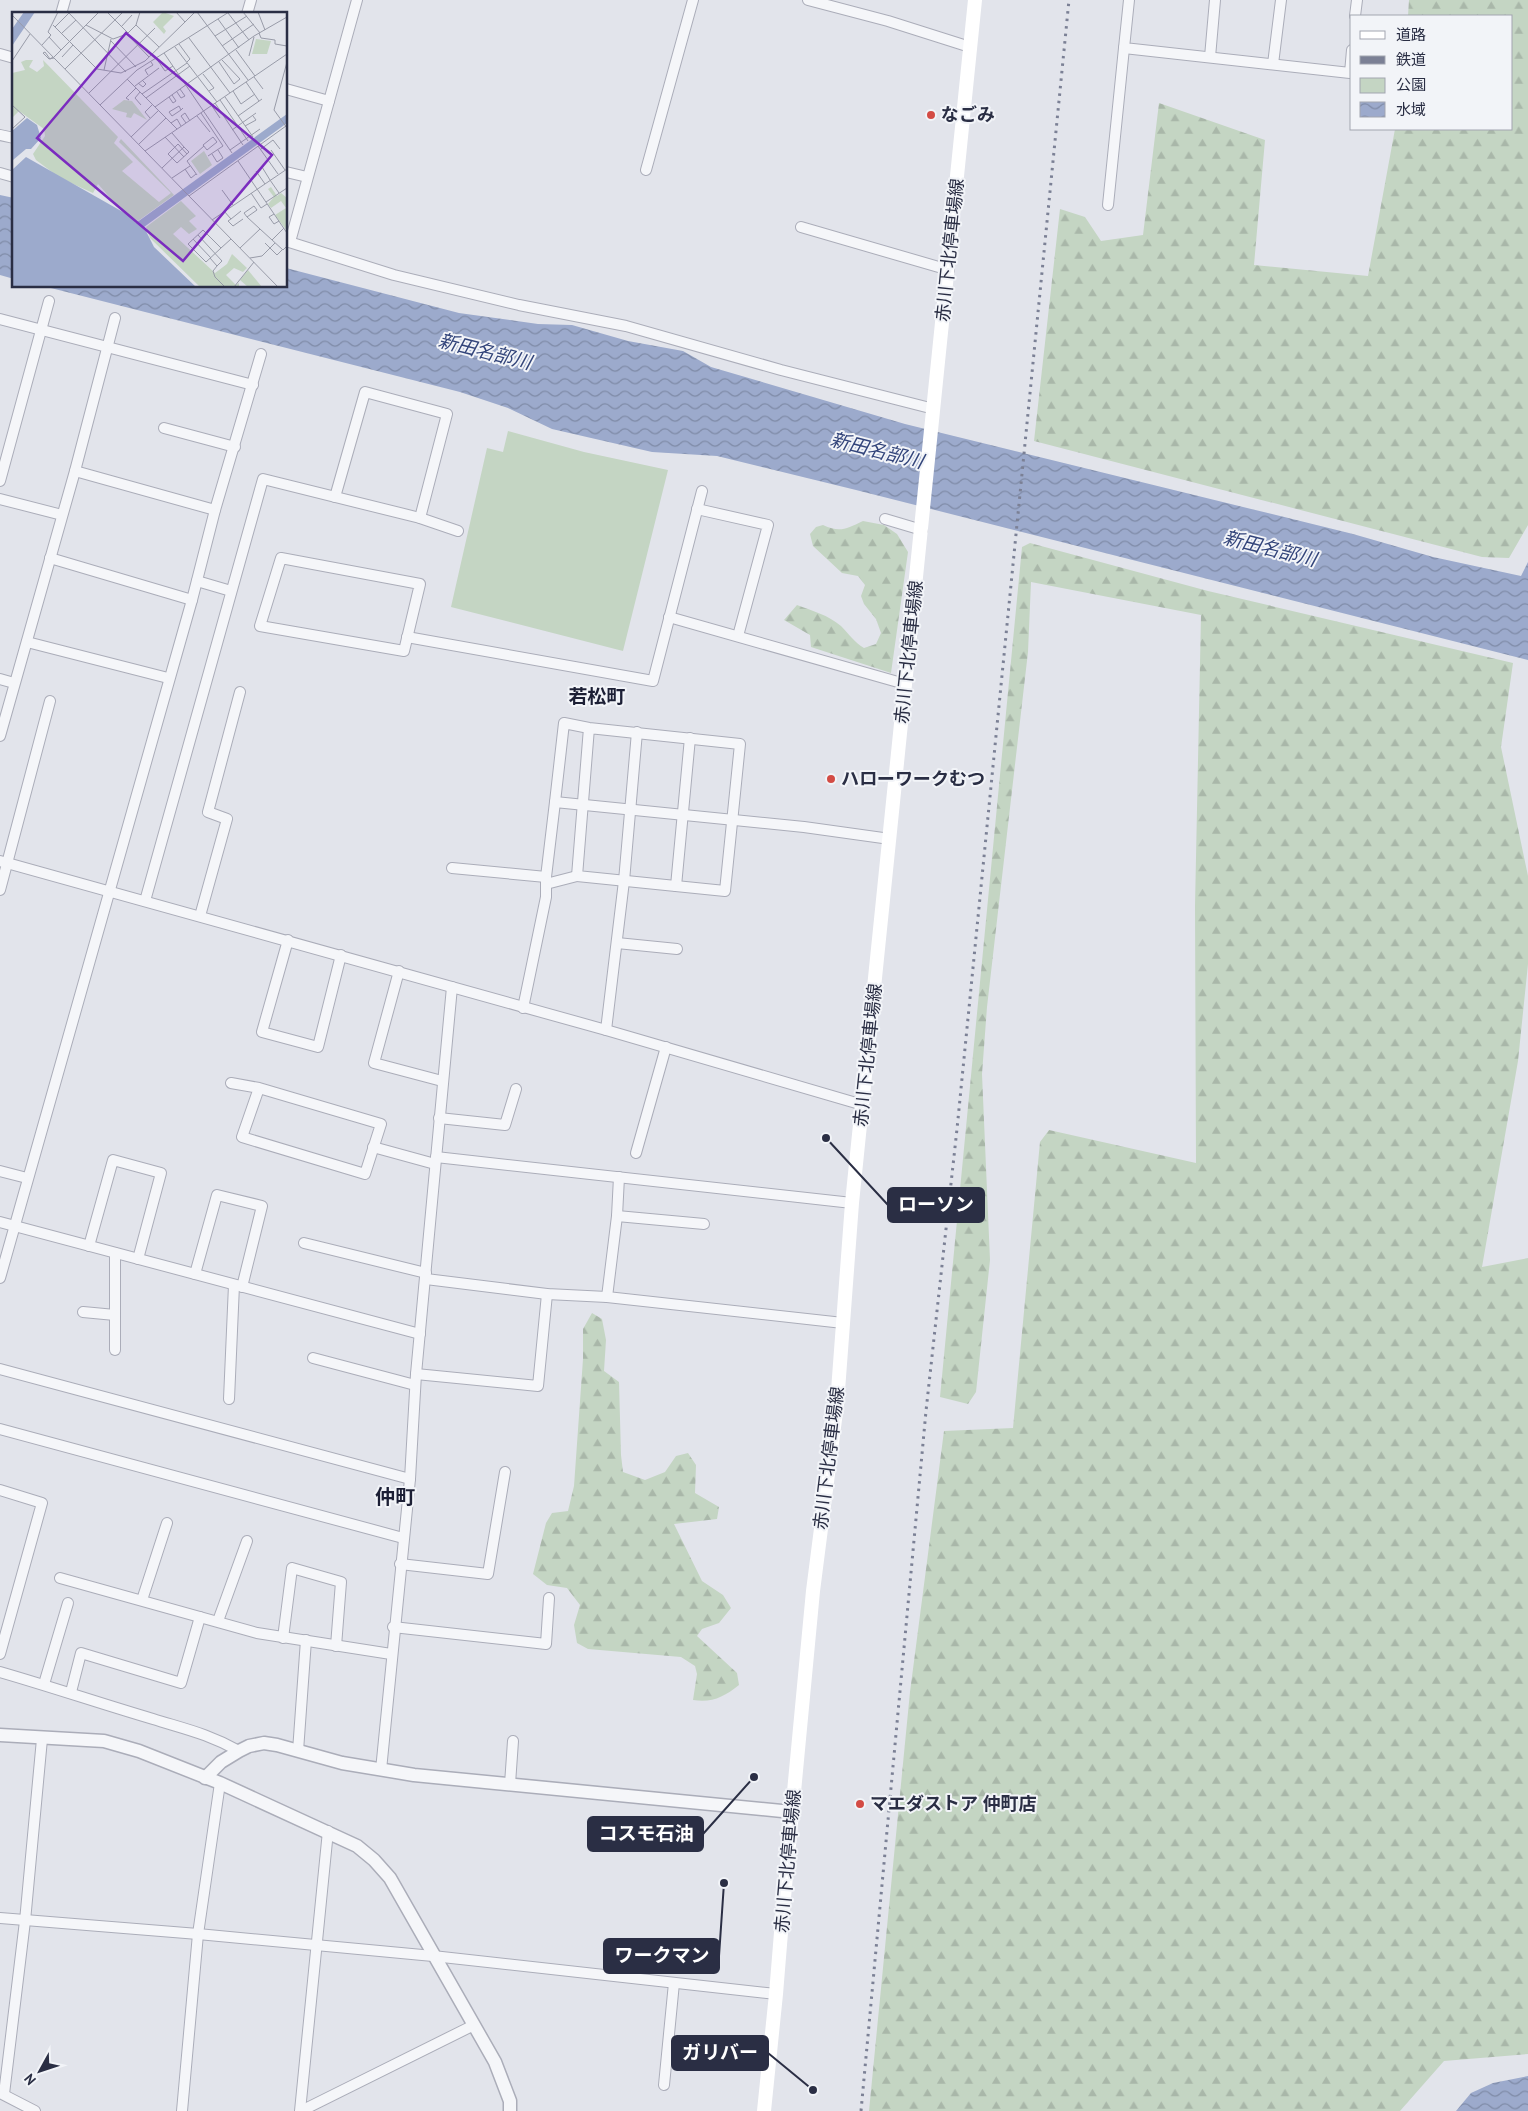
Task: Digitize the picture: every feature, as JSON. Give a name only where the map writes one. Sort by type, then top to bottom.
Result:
[{"type":"main road","name":"赤川下北停車場線","points":[[764,2111],[813,1591],[837,1404],[852,1203],[925,507],[975,0]]},
{"type":"street","points":[[357,0],[288,242],[394,275],[519,305],[626,326],[934,411]]},
{"type":"street","points":[[646,170],[693,0]]},
{"type":"street","points":[[1108,205],[1128,0]]},
{"type":"street","points":[[1210,58],[1215,0]]},
{"type":"street","points":[[1274,64],[1281,0]]},
{"type":"street","points":[[1355,15],[1357,0]]},
{"type":"street","points":[[813,1],[888,21],[970,47]]},
{"type":"street","points":[[1124,48],[1350,73]]},
{"type":"street","points":[[288,90],[329,101]]},
{"type":"street","points":[[288,172],[307,177]]},
{"type":"street","points":[[800,227],[949,270]]},
{"type":"street","points":[[0,482],[49,301]]},
{"type":"street","points":[[0,736],[75,471],[115,318]]},
{"type":"street","points":[[0,319],[253,385]]},
{"type":"street","points":[[0,1278],[13,1226],[70,1032],[168,678],[192,600],[215,510],[261,354]]},
{"type":"street","points":[[335,497],[365,392],[447,414],[420,518]]},
{"type":"street","points":[[164,428],[234,447]]},
{"type":"street","points":[[75,471],[215,510]]},
{"type":"street","points":[[145,901],[230,591],[263,479],[420,518],[458,531]]},
{"type":"street","points":[[407,637],[654,681],[702,491]]},
{"type":"street","points":[[0,498],[62,515]]},
{"type":"street","points":[[697,509],[768,525],[738,636]]},
{"type":"street","points":[[885,519],[922,530]]},
{"type":"street","points":[[50,558],[192,600]]},
{"type":"street","points":[[281,558],[420,584],[407,637],[404,651],[260,626],[281,558]]},
{"type":"street","points":[[197,581],[230,591]]},
{"type":"street","points":[[670,617],[906,684]]},
{"type":"street","points":[[27,642],[168,678]]},
{"type":"street","points":[[0,679],[14,683]]},
{"type":"street","points":[[200,916],[227,818],[208,812],[240,692]]},
{"type":"street","points":[[0,890],[4,862],[50,701]]},
{"type":"street","points":[[452,868],[546,881],[576,876],[725,891],[740,744],[589,728],[564,723],[546,881],[546,898],[523,1008]]},
{"type":"street","points":[[576,876],[589,728]]},
{"type":"street","points":[[606,1030],[624,881],[637,732]]},
{"type":"street","points":[[676,886],[690,738]]},
{"type":"street","points":[[555,802],[804,827],[890,840]]},
{"type":"street","points":[[4,862],[399,971],[863,1105]]},
{"type":"street","points":[[288,940],[262,1032],[318,1047],[341,955]]},
{"type":"street","points":[[617,943],[677,949]]},
{"type":"street","points":[[399,971],[374,1063],[442,1081]]},
{"type":"street","points":[[380,1770],[410,1480],[415,1385],[452,987]]},
{"type":"street","points":[[636,1153],[666,1047]]},
{"type":"street","points":[[231,1083],[259,1088],[381,1124],[365,1174],[242,1137],[259,1088]]},
{"type":"street","points":[[439,1118],[505,1125],[516,1089]]},
{"type":"street","points":[[373,1147],[436,1161],[619,1177],[852,1203]]},
{"type":"street","points":[[89,1246],[113,1160],[161,1173],[138,1259]]},
{"type":"street","points":[[0,1171],[27,1178]]},
{"type":"street","points":[[607,1297],[617,1216],[619,1177]]},
{"type":"street","points":[[195,1274],[217,1195],[262,1206],[238,1286],[229,1398]]},
{"type":"street","points":[[617,1216],[704,1224]]},
{"type":"street","points":[[0,1222],[420,1334]]},
{"type":"street","points":[[304,1243],[426,1276],[547,1294],[607,1297],[842,1323]]},
{"type":"street","points":[[115,1253],[115,1350]]},
{"type":"street","points":[[416,1374],[538,1386],[547,1294]]},
{"type":"street","points":[[83,1312],[115,1315]]},
{"type":"street","points":[[313,1358],[415,1385]]},
{"type":"street","points":[[0,1369],[410,1480]]},
{"type":"street","points":[[0,1429],[403,1538]]},
{"type":"street","points":[[400,1564],[488,1574],[505,1472]]},
{"type":"street","points":[[0,1490],[42,1503],[0,1654]]},
{"type":"street","points":[[142,1600],[167,1523]]},
{"type":"street","points":[[218,1621],[246,1541]]},
{"type":"street","points":[[283,1638],[292,1568],[342,1582],[336,1646]]},
{"type":"street","points":[[60,1578],[257,1633],[391,1654]]},
{"type":"street","points":[[394,1627],[546,1644],[550,1598]]},
{"type":"street","points":[[44,1684],[68,1603]]},
{"type":"street","points":[[71,1692],[81,1653],[181,1683],[200,1617]]},
{"type":"street","points":[[298,1752],[306,1640]]},
{"type":"street","points":[[0,1672],[71,1692],[154,1720],[191,1729],[220,1740],[239,1750]]},
{"type":"street","points":[[0,1735],[42,1739],[104,1741],[140,1751],[220,1783],[328,1831],[357,1846],[374,1860],[390,1878],[495,2062],[510,2101],[510,2111]]},
{"type":"street","points":[[35,2111],[2,2094],[24,1921],[42,1739]]},
{"type":"street","points":[[510,1784],[513,1741]]},
{"type":"street","points":[[205,1778],[221,1762],[239,1750],[264,1743],[342,1764],[414,1775],[792,1812]]},
{"type":"street","points":[[182,2111],[198,1934],[220,1783]]},
{"type":"street","points":[[300,2111],[328,1831]]},
{"type":"street","points":[[0,1918],[433,1956],[776,1994]]},
{"type":"street","points":[[664,2085],[674,1983]]},
{"type":"street","points":[[300,2111],[474,2026]]},
{"type":"green space","points":[[1409,0],[1528,0],[1528,525],[1509,558],[1482,557],[1034,441],[1060,209],[1085,217],[1101,241],[1143,235],[1159,103],[1265,140],[1254,265],[1368,276],[1395,130],[1513,130],[1513,15],[1408,15]]},
{"type":"green space","points":[[508,431],[584,452],[668,470],[623,651],[451,607],[487,448],[503,452]]},
{"type":"green space","points":[[863,521],[884,525],[897,534],[908,552],[891,673],[811,647],[810,635],[784,620],[797,605],[836,622],[854,641],[864,648],[876,644],[881,633],[876,619],[864,604],[861,596],[865,585],[858,576],[842,573],[813,546],[810,534],[816,527],[823,525],[834,529],[843,529]]},
{"type":"green space","points":[[1030,543],[1208,591],[1513,663],[1501,747],[1528,876],[1528,964],[1518,1061],[1482,1267],[1528,1258],[1528,2054],[1444,2061],[1400,2111],[869,2111],[910,1692],[944,1431],[1013,1428],[1040,1142],[1049,1130],[1196,1163],[1195,906],[1201,615],[1031,582],[1028,652],[987,1007],[982,1074],[990,1260],[976,1392],[968,1404],[940,1397],[1022,547]]},
{"type":"green space","points":[[592,1313],[602,1319],[606,1340],[604,1371],[619,1382],[623,1472],[645,1480],[665,1472],[676,1456],[688,1453],[696,1465],[695,1493],[719,1507],[717,1519],[674,1524],[702,1581],[723,1595],[731,1608],[719,1623],[702,1629],[697,1636],[737,1673],[739,1685],[728,1693],[712,1700],[693,1700],[697,1674],[695,1666],[681,1657],[588,1649],[577,1643],[574,1625],[580,1605],[567,1588],[547,1585],[533,1574],[546,1523],[552,1513],[568,1511],[574,1486],[583,1359],[583,1329]]},
{"type":"water","points":[[0,195],[12,198],[12,278],[0,275]]},
{"type":"water","name":"新田名部川","points":[[288,269],[459,313],[538,324],[572,325],[628,341],[683,351],[711,367],[905,424],[1353,534],[1433,557],[1521,576],[1528,562],[1528,660],[717,456],[652,452],[552,429],[508,408],[460,392],[51,288],[288,288]]},
{"type":"water","points":[[1528,2076],[1528,2111],[1456,2111],[1471,2093],[1493,2083]]},
{"type":"railway","points":[[861,2111],[926,1411],[957,1129],[1069,0]]},
{"type":"place","name":"なごみ","points":[[931,115]]},
{"type":"place","name":"ハローワークむつ","points":[[831,779]]},
{"type":"place","name":"ローソン","points":[[826,1138]]},
{"type":"place","name":"コスモ石油","points":[[754,1777]]},
{"type":"place","name":"マエダストア 仲町店","points":[[860,1804]]},
{"type":"place","name":"ワークマン","points":[[724,1883]]},
{"type":"place","name":"ガリバー","points":[[813,2090]]},
{"type":"district","name":"若松町","points":[[597,696]]},
{"type":"district","name":"仲町","points":[[395,1497]]}]
